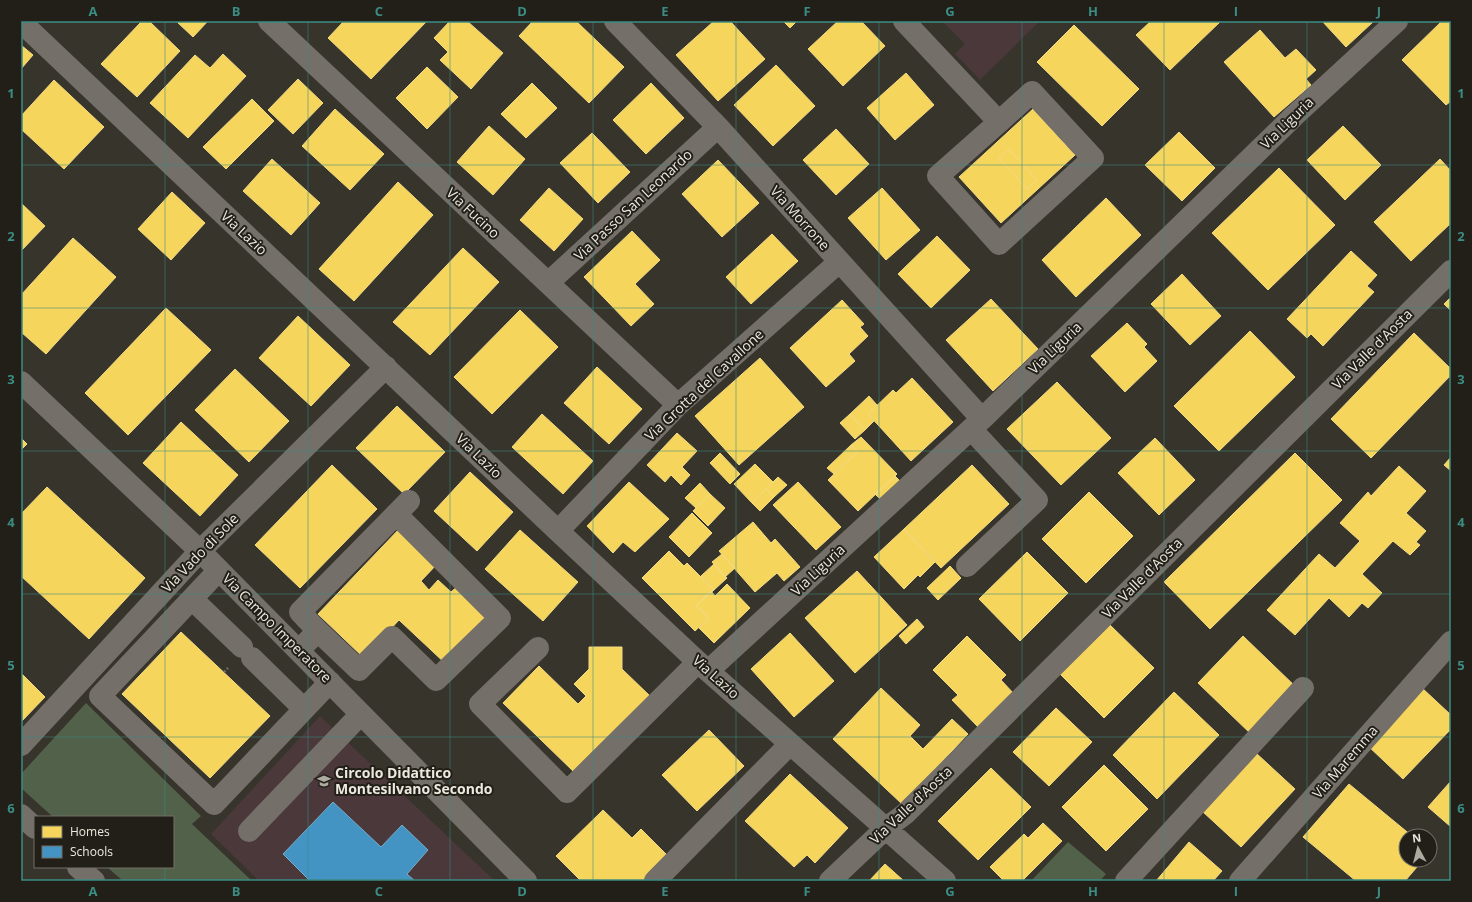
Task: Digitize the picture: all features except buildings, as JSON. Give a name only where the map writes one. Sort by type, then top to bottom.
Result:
[{"type":"street","name":"Via Fucino","points":[[269,21],[678,405]]},
{"type":"street","name":"Via Morrone","points":[[615,21],[718,127],[839,262],[976,424],[1037,500],[967,566]]},
{"type":"street","points":[[904,21],[999,122]]},
{"type":"street","name":"Via Liguria","points":[[538,648],[480,704],[567,792],[703,666],[976,424],[1294,116],[1397,21]]},
{"type":"street","name":"Via Lazio","points":[[21,22],[558,531],[703,666],[945,881]]},
{"type":"street","points":[[1032,92],[1093,158],[999,244],[938,176],[999,122],[1032,92]]},
{"type":"street","name":"Via Passo San Leonardo","points":[[548,283],[718,127]]},
{"type":"street","name":"Via Grotta del Cavallone","points":[[558,531],[678,405],[839,262]]},
{"type":"street","name":"Via Valle d'Aosta","points":[[830,881],[886,828],[905,814],[1451,271]]},
{"type":"street","name":"Via Vado di Sole","points":[[21,745],[200,551],[386,367]]},
{"type":"street","name":"Via Campo Imperatore","points":[[21,382],[200,551],[526,881]]},
{"type":"street","points":[[219,570],[100,696],[214,804],[304,709],[333,686],[358,670],[392,637],[436,680],[500,618],[403,508],[300,612],[358,670]]},
{"type":"street","points":[[192,599],[304,709]]},
{"type":"street","points":[[298,650],[318,631]]},
{"type":"street","name":"Via Maremma","points":[[1240,881],[1451,642]]},
{"type":"street","points":[[1126,881],[1303,688]]},
{"type":"street","points":[[249,831],[361,714]]},
{"type":"street","points":[[655,881],[790,744]]},
{"type":"street","points":[[21,815],[34,827]]},
{"type":"street","points":[[79,868],[94,881]]},
{"type":"shaded area","points":[[942,21],[1040,21],[980,80],[955,54],[965,44]]},
{"type":"shaded area","name":"Circolo Didattico Montesilvano Secondo","points":[[320,716],[495,881],[259,881],[211,834]]},
{"type":"green space","points":[[86,703],[201,816],[192,824],[252,881],[123,881],[108,868],[174,868],[174,816],[52,816],[21,788],[21,774]]},
{"type":"green space","points":[[1068,842],[1106,874],[1100,881],[1031,881]]},
{"type":"place","name":"Circolo Didattico Montesilvano Secondo","points":[[324,781]]}]
